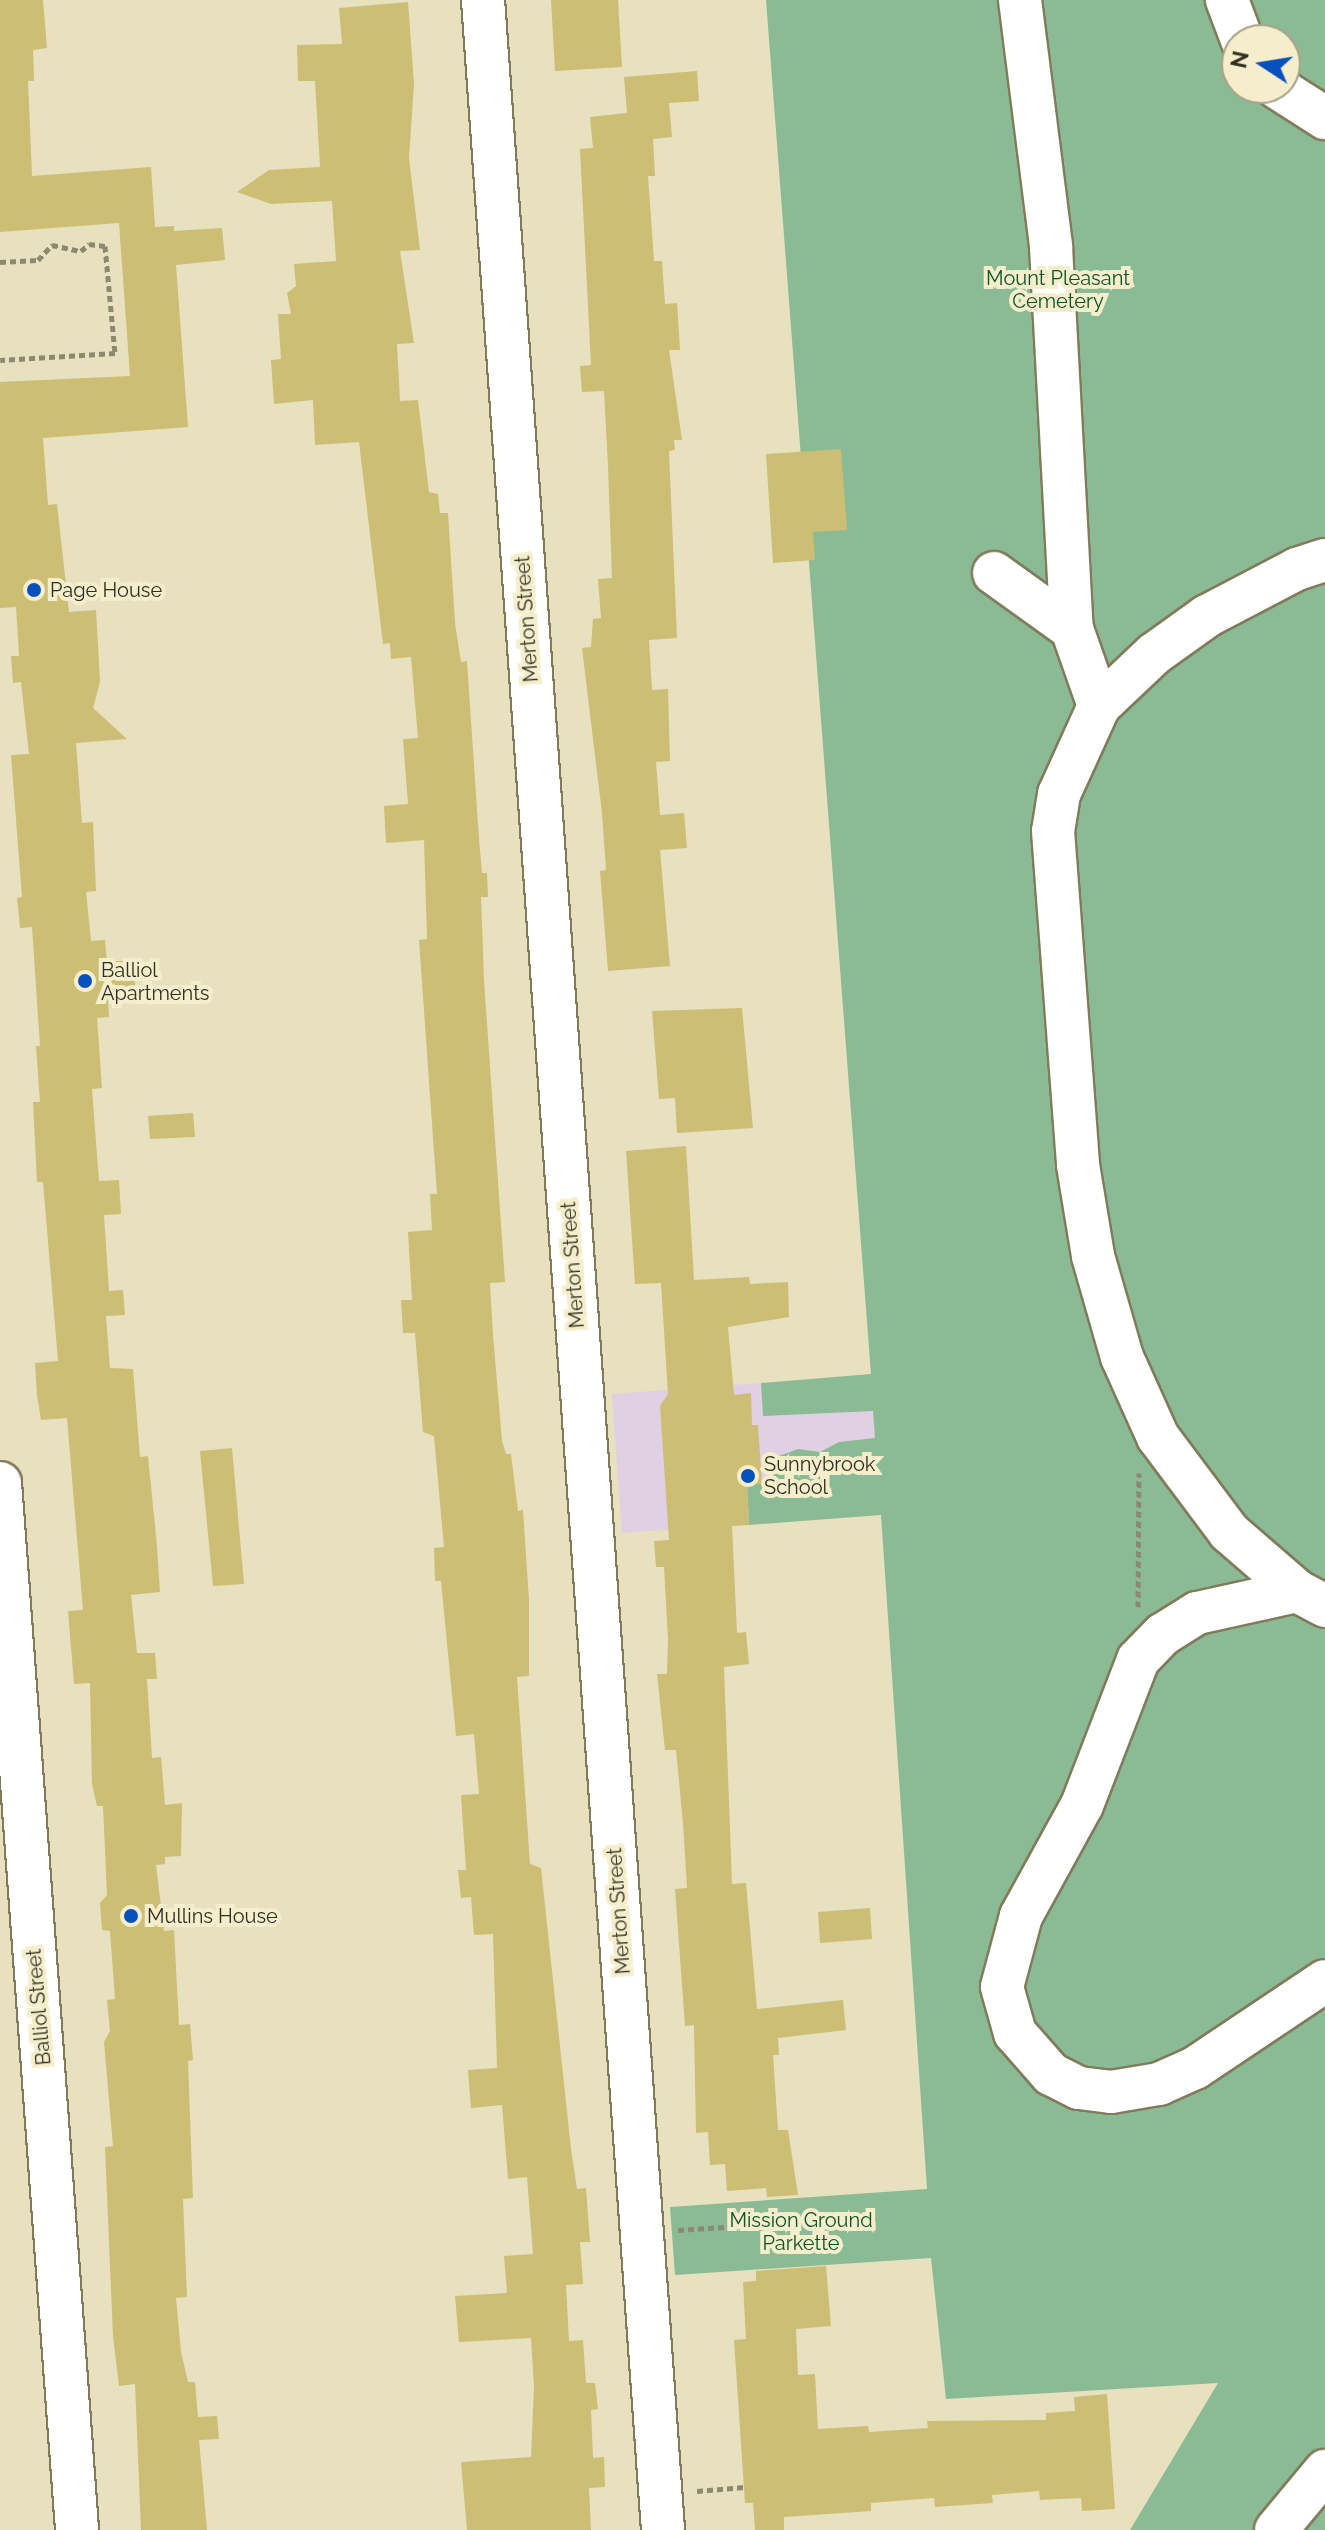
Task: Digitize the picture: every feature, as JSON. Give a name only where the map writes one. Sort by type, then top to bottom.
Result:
[{"type":"street","name":"Merton Street","points":[[483,0],[663,2530]]},
{"type":"street","points":[[1020,0],[1051,247],[1072,629],[1099,706]]},
{"type":"street","points":[[1227,0],[1236,24]]},
{"type":"street","points":[[1301,103],[1325,118]]},
{"type":"street","points":[[1311,1599],[1229,1532],[1158,1437],[1122,1357],[1093,1256],[1078,1165],[1053,831],[1059,794],[1099,706],[1154,654],[1207,616],[1297,569],[1325,560]]},
{"type":"street","points":[[994,573],[1072,629]]},
{"type":"street","name":"Balliol Street","points":[[0,1483],[77,2530]]},
{"type":"street","points":[[1311,1599],[1197,1613],[1163,1634],[1138,1660],[1082,1805],[1021,1916],[1007,1951],[1002,1987],[1015,2033],[1051,2074],[1079,2088],[1111,2092],[1159,2084],[1226,2049],[1325,1981]]},
{"type":"street","points":[[1276,2530],[1325,2471]]},
{"type":"path","points":[[0,262],[38,260],[52,245],[81,251],[89,244],[105,246],[115,353],[0,360]]},
{"type":"path","points":[[1138,1660],[1139,1458]]},
{"type":"path","points":[[669,2231],[724,2227]]},
{"type":"path","points":[[688,2492],[745,2487]]},
{"type":"shaded area","name":"Sunnybrook School","points":[[871,1375],[881,1514],[622,1533],[612,1394]]},
{"type":"green space","name":"Mount Pleasant Cemetery","points":[[766,0],[1325,0],[1325,2530],[1130,2530],[1218,2383],[946,2399],[931,2258],[675,2275],[670,2207],[927,2189],[881,1515],[749,1525],[747,1485],[767,1479],[779,1456],[798,1449],[820,1452],[839,1442],[875,1438],[873,1411],[763,1416],[761,1383],[871,1374]]},
{"type":"building","points":[[0,0],[43,0],[47,48],[33,50],[34,81],[28,81],[32,176],[151,167],[155,227],[174,226],[174,231],[222,228],[225,260],[176,265],[188,427],[43,438],[48,505],[57,504],[69,612],[96,610],[100,682],[93,708],[127,739],[76,743],[82,823],[93,822],[96,891],[86,892],[91,941],[105,940],[107,962],[133,960],[136,995],[108,997],[109,1017],[97,1018],[102,1088],[92,1089],[99,1181],[119,1180],[121,1214],[104,1215],[109,1291],[123,1290],[125,1315],[106,1316],[110,1368],[133,1369],[140,1457],[148,1456],[157,1546],[160,1592],[131,1595],[137,1653],[155,1653],[157,1679],[147,1679],[152,1758],[161,1757],[165,1805],[182,1803],[181,1856],[165,1857],[165,1864],[156,1865],[164,1931],[174,1930],[179,2025],[190,2024],[193,2060],[188,2061],[193,2198],[183,2199],[187,2297],[176,2298],[181,2352],[188,2382],[195,2382],[198,2417],[217,2416],[219,2439],[199,2440],[207,2530],[141,2530],[135,2384],[119,2386],[113,2336],[105,2147],[113,2146],[104,2042],[110,2031],[107,2000],[115,1999],[110,1931],[102,1930],[100,1903],[107,1895],[103,1806],[97,1806],[92,1784],[90,1683],[74,1684],[68,1611],[83,1610],[67,1418],[41,1420],[37,1395],[35,1363],[58,1361],[43,1182],[37,1182],[33,1102],[40,1102],[36,1046],[40,1046],[32,927],[20,928],[17,898],[22,897],[11,755],[29,754],[21,682],[13,683],[11,656],[19,656],[16,607],[0,608],[0,382],[130,376],[119,223],[0,232]]},
{"type":"building","points":[[551,0],[618,0],[622,67],[555,71]]},
{"type":"building","points":[[408,2],[414,84],[409,158],[420,250],[400,251],[414,343],[397,344],[400,401],[418,400],[429,492],[438,494],[440,513],[448,513],[455,623],[461,662],[467,661],[482,873],[487,873],[488,897],[481,897],[484,980],[505,1282],[490,1283],[493,1335],[502,1441],[506,1454],[511,1454],[518,1511],[523,1510],[529,1600],[529,1676],[517,1677],[530,1864],[541,1868],[571,2149],[577,2189],[586,2188],[590,2242],[580,2242],[583,2284],[566,2285],[569,2341],[583,2340],[586,2383],[595,2383],[598,2409],[591,2410],[593,2458],[604,2457],[605,2487],[589,2488],[591,2530],[467,2530],[461,2462],[531,2457],[534,2387],[531,2338],[459,2342],[455,2296],[507,2293],[504,2256],[533,2254],[527,2177],[508,2179],[502,2105],[471,2108],[468,2070],[497,2068],[493,1934],[474,1935],[471,1897],[461,1898],[458,1870],[466,1870],[461,1795],[479,1794],[474,1734],[456,1736],[441,1581],[435,1581],[434,1548],[444,1547],[434,1436],[423,1432],[415,1333],[403,1333],[401,1300],[412,1300],[408,1232],[432,1230],[430,1194],[437,1194],[419,940],[427,939],[424,840],[386,843],[384,806],[408,804],[403,739],[418,738],[411,657],[391,659],[390,643],[383,644],[359,442],[315,445],[313,400],[274,404],[271,360],[281,359],[278,314],[291,314],[287,293],[296,286],[294,264],[336,261],[332,201],[271,204],[237,192],[269,170],[320,167],[315,81],[298,81],[297,45],[342,44],[339,8]]},
{"type":"building","points":[[697,71],[699,101],[669,103],[672,137],[653,139],[655,176],[648,176],[654,261],[662,261],[665,304],[677,303],[680,350],[669,350],[682,440],[674,440],[675,450],[669,451],[677,638],[649,640],[652,690],[668,689],[670,761],[656,762],[660,815],[684,813],[687,848],[660,850],[670,966],[608,971],[600,871],[606,870],[602,813],[582,648],[591,647],[593,619],[601,618],[598,579],[612,578],[604,391],[582,392],[580,366],[591,365],[580,149],[593,148],[590,117],[627,113],[624,77]]},
{"type":"building","points":[[841,449],[847,530],[813,532],[815,560],[773,563],[766,454]]},
{"type":"building","points":[[742,1008],[753,1128],[677,1133],[675,1098],[659,1099],[652,1011]]},
{"type":"building","points":[[193,1113],[195,1137],[150,1139],[148,1116]]},
{"type":"building","points":[[686,1146],[694,1280],[749,1277],[750,1284],[788,1282],[789,1317],[728,1327],[734,1395],[751,1393],[752,1425],[758,1425],[762,1484],[747,1485],[749,1525],[732,1526],[737,1633],[746,1632],[749,1664],[724,1667],[732,1884],[746,1883],[757,2009],[843,2000],[846,2030],[778,2038],[779,2055],[773,2055],[778,2130],[788,2130],[798,2195],[767,2197],[766,2188],[727,2191],[725,2164],[710,2165],[708,2132],[696,2133],[694,2025],[685,2026],[675,1889],[687,1888],[683,1823],[676,1750],[665,1750],[657,1674],[667,1674],[668,1639],[664,1567],[656,1567],[654,1541],[669,1540],[660,1406],[668,1394],[661,1283],[635,1284],[626,1151]]},
{"type":"building","points":[[232,1448],[244,1584],[213,1586],[200,1451]]},
{"type":"building","points":[[870,1908],[872,1939],[820,1943],[818,1912]]},
{"type":"building","points":[[826,2266],[831,2326],[796,2329],[798,2375],[815,2374],[818,2429],[868,2426],[869,2432],[928,2428],[927,2421],[1046,2420],[1046,2413],[1075,2411],[1074,2397],[1107,2394],[1115,2509],[1082,2511],[1081,2498],[1040,2500],[1039,2491],[992,2495],[993,2503],[935,2507],[934,2498],[871,2503],[871,2511],[784,2517],[784,2530],[755,2530],[753,2503],[745,2503],[734,2340],[746,2339],[743,2282],[756,2281],[756,2271]]},
{"type":"place","name":"Page House","points":[[34,590]]},
{"type":"place","name":"Balliol Apartments","points":[[85,981]]},
{"type":"place","name":"Sunnybrook School","points":[[748,1476]]},
{"type":"place","name":"Mullins House","points":[[131,1916]]},
{"type":"park label","name":"Mission Ground Parkette","points":[[801,2232]]}]
